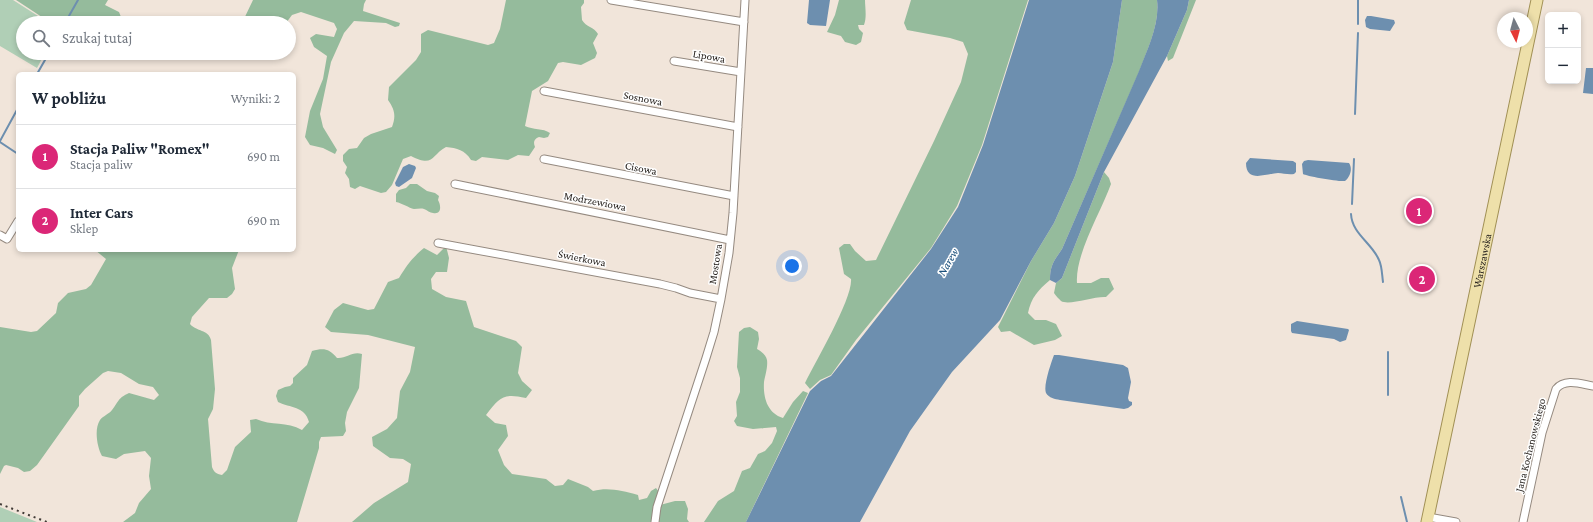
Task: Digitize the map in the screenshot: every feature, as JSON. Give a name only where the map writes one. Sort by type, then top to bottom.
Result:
[{"type":"main road","name":"Warszawska","points":[[1428,520],[1537,0]]},
{"type":"street","points":[[611,0],[744,22]]},
{"type":"street","name":"Mostowa","points":[[655,522],[657,507],[714,332],[721,299],[730,240],[734,196],[745,0]]},
{"type":"street","name":"Lipowa","points":[[674,61],[740,72]]},
{"type":"street","name":"Sosnowa","points":[[544,90],[738,127]]},
{"type":"street","name":"Cisowa","points":[[544,159],[734,196]]},
{"type":"street","name":"Modrzewiowa","points":[[455,184],[730,240]]},
{"type":"street","points":[[3,237],[16,223]]},
{"type":"street","name":"Świerkowa","points":[[438,243],[660,284],[690,293],[721,299]]},
{"type":"street","name":"Jana Kochanowskiego","points":[[1523,522],[1542,433],[1556,389],[1559,386],[1568,383],[1593,386]]},
{"type":"street","points":[[1428,520],[1456,522]]},
{"type":"green space","points":[[0,0],[13,0],[38,16],[16,16],[16,56],[0,46]]},
{"type":"green space","points":[[16,0],[108,0],[105,5],[119,12],[121,16],[40,16]]},
{"type":"green space","points":[[253,0],[366,0],[363,11],[400,23],[399,26],[395,27],[386,23],[354,21],[344,33],[331,62],[320,114],[323,127],[337,150],[335,154],[323,148],[310,145],[305,137],[310,111],[323,79],[327,56],[314,47],[310,38],[316,34],[334,37],[337,29],[334,23],[301,12],[291,16],[245,16]]},
{"type":"green space","points":[[506,0],[584,0],[581,7],[582,20],[598,34],[593,43],[597,53],[595,58],[581,65],[563,62],[558,63],[548,81],[532,91],[525,126],[547,131],[550,133],[548,137],[539,137],[535,140],[535,147],[529,156],[518,155],[508,160],[482,157],[476,161],[471,160],[460,150],[446,147],[428,161],[411,156],[403,159],[392,185],[386,192],[381,193],[360,186],[355,189],[350,187],[349,179],[345,173],[347,167],[343,161],[343,155],[349,149],[357,148],[364,138],[371,134],[392,127],[394,113],[388,100],[389,87],[416,60],[421,52],[421,34],[428,30],[488,45],[494,43],[500,29]]},
{"type":"green space","points":[[839,0],[865,0],[865,22],[864,25],[858,25],[859,29],[863,33],[861,42],[856,45],[845,42],[841,36],[827,32],[835,15]]},
{"type":"green space","points":[[911,0],[1028,0],[982,145],[957,206],[931,248],[856,340],[831,375],[820,380],[810,389],[805,383],[840,314],[850,288],[851,279],[844,274],[839,248],[844,244],[850,244],[866,261],[876,260],[961,82],[968,54],[963,42],[907,30],[904,23]]},
{"type":"green space","points":[[1122,0],[1157,0],[1157,18],[1155,28],[1139,72],[1062,249],[1053,263],[1050,280],[1036,295],[1029,308],[1028,313],[1035,320],[1046,320],[1056,324],[1062,336],[1055,340],[1034,345],[1010,331],[1001,332],[998,327],[1031,261],[1054,223],[1075,176],[1113,62]]},
{"type":"green space","points":[[1189,0],[1196,0],[1173,58],[1168,61],[1167,56],[1187,10]]},
{"type":"green space","points":[[24,60],[41,60],[37,68]]},
{"type":"green space","points":[[1104,172],[1109,178],[1111,184],[1084,246],[1077,272],[1077,283],[1091,283],[1101,278],[1109,278],[1114,289],[1106,297],[1076,302],[1061,301],[1054,293],[1056,283],[1062,278]]},
{"type":"green space","points":[[410,184],[417,184],[427,191],[435,193],[439,196],[438,200],[440,209],[438,213],[432,213],[423,209],[410,208],[396,202],[396,194],[399,190],[406,188]]},
{"type":"green space","points":[[446,246],[449,258],[447,272],[436,272],[431,279],[432,289],[446,297],[466,301],[474,327],[516,341],[522,347],[518,373],[522,381],[532,390],[526,398],[507,396],[499,400],[486,415],[495,423],[506,425],[508,436],[498,450],[504,465],[512,474],[546,479],[555,486],[563,485],[568,479],[588,487],[593,491],[610,489],[638,495],[639,500],[647,498],[651,491],[656,488],[659,492],[660,505],[675,501],[685,501],[688,509],[687,519],[689,522],[352,522],[374,503],[408,482],[411,464],[403,459],[390,458],[373,446],[372,437],[387,429],[397,418],[400,391],[410,372],[415,347],[368,335],[331,332],[325,327],[334,310],[343,303],[368,310],[374,309],[388,282],[399,278],[410,262],[424,248],[437,255]]},
{"type":"green space","points":[[97,252],[238,252],[232,268],[235,289],[232,294],[227,298],[209,298],[192,317],[190,324],[193,327],[205,332],[210,336],[211,340],[215,389],[213,409],[208,419],[212,467],[218,474],[222,475],[227,470],[235,447],[251,432],[250,420],[256,419],[291,425],[302,430],[309,422],[301,410],[278,402],[276,396],[278,390],[290,386],[293,383],[293,378],[307,365],[312,351],[319,349],[326,350],[331,352],[337,358],[358,353],[362,354],[359,388],[347,412],[345,423],[346,431],[343,436],[321,437],[297,522],[123,522],[135,513],[139,503],[151,489],[149,476],[151,458],[145,451],[124,454],[116,459],[102,456],[97,438],[98,424],[101,419],[112,410],[121,398],[129,393],[154,400],[159,395],[153,387],[139,384],[121,373],[108,371],[103,373],[85,389],[79,396],[79,406],[37,465],[30,471],[24,472],[18,468],[6,465],[0,474],[0,327],[31,332],[37,331],[56,313],[58,303],[68,293],[86,289],[91,285],[106,259]]},
{"type":"green space","points":[[750,327],[758,332],[759,339],[757,349],[766,356],[767,368],[764,382],[764,393],[767,404],[773,412],[783,418],[793,402],[803,391],[808,393],[746,522],[704,522],[718,501],[734,491],[742,471],[750,468],[758,454],[765,451],[772,443],[777,431],[776,427],[753,429],[737,426],[734,421],[737,416],[736,402],[740,392],[740,378],[737,367],[739,332],[744,328]]},
{"type":"green space","points":[[0,507],[37,522],[0,522]]},
{"type":"water","points":[[809,0],[830,0],[826,26],[810,25],[807,23]]},
{"type":"water","name":"Narew","points":[[1029,0],[1122,0],[1113,62],[1075,176],[1054,223],[1031,261],[1000,320],[952,372],[910,431],[860,522],[746,522],[810,391],[821,381],[831,376],[931,249],[958,207],[983,145]]},
{"type":"water","points":[[1157,0],[1189,0],[1187,10],[1167,56],[1104,172],[1062,278],[1056,283],[1050,280],[1052,267],[1062,249],[1146,54],[1157,18]]},
{"type":"water","points":[[1367,16],[1394,20],[1395,23],[1390,31],[1370,29],[1366,27],[1365,20]]},
{"type":"water","points":[[1586,68],[1593,68],[1593,94],[1583,93]]},
{"type":"water","points":[[1250,158],[1293,161],[1296,163],[1296,172],[1294,174],[1278,173],[1262,176],[1253,175],[1249,173],[1247,169],[1246,163]]},
{"type":"water","points":[[1304,161],[1349,163],[1351,168],[1350,173],[1345,181],[1330,180],[1305,175],[1303,174],[1302,164]]},
{"type":"water","points":[[409,164],[415,166],[416,168],[412,178],[399,187],[396,186],[395,183],[403,167]]},
{"type":"water","points":[[1297,321],[1349,330],[1346,340],[1340,342],[1334,339],[1292,333],[1291,324]]},
{"type":"water","points":[[1054,355],[1123,365],[1128,368],[1131,382],[1128,398],[1129,401],[1132,402],[1132,405],[1124,409],[1060,400],[1050,397],[1047,395],[1045,390]]},
{"type":"waterway","points":[[69,16],[78,0]]},
{"type":"waterway","points":[[1358,0],[1358,24]]},
{"type":"waterway","points":[[1355,114],[1358,33]]},
{"type":"waterway","points":[[38,72],[45,60]]},
{"type":"waterway","points":[[0,141],[16,112]]},
{"type":"waterway","points":[[0,142],[16,153]]},
{"type":"waterway","points":[[1352,204],[1354,159]]},
{"type":"waterway","points":[[1351,214],[1352,221],[1358,233],[1372,248],[1379,260],[1383,282]]},
{"type":"waterway","points":[[1388,352],[1388,395]]},
{"type":"waterway","points":[[1401,497],[1407,522]]},
{"type":"railway","points":[[0,504],[47,522]]},
{"type":"place","name":"Stacja Paliw \"Romex\"","points":[[1419,211]]},
{"type":"place","name":"Inter Cars","points":[[1422,279]]}]
